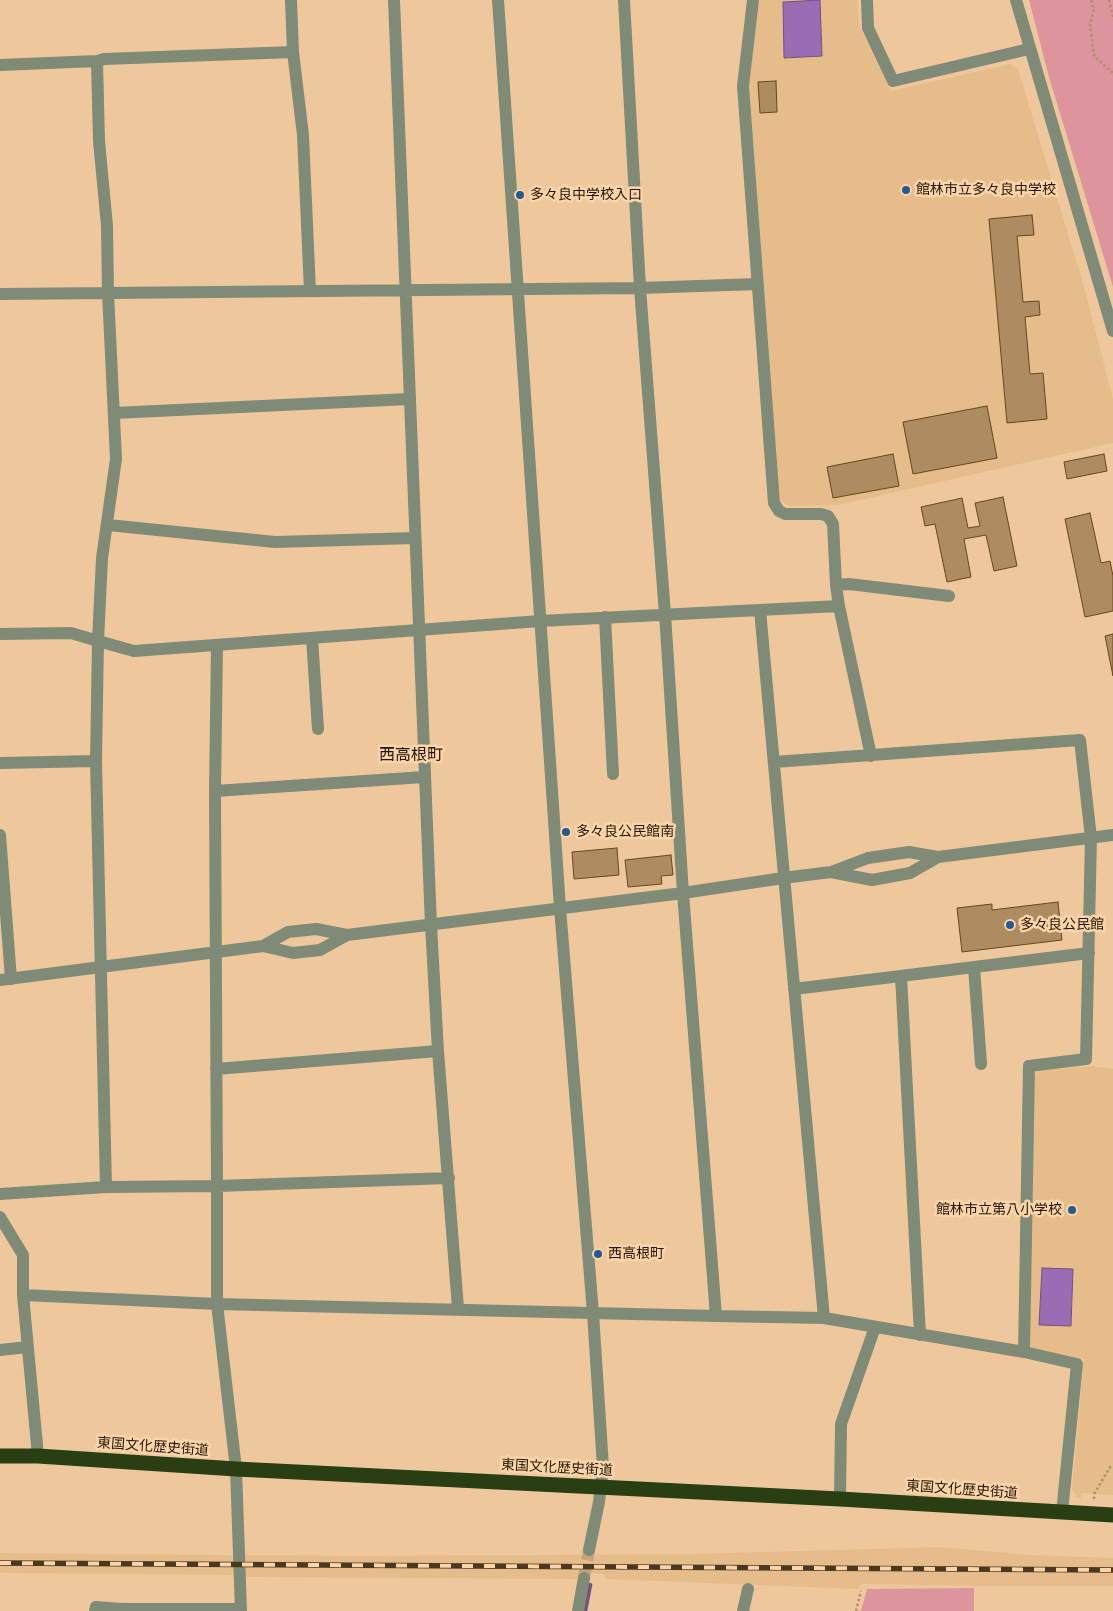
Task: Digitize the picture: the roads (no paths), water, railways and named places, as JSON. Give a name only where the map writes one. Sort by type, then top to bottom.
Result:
[{"type":"highway","name":"東国文化歴史街道","points":[[0,1456],[38,1456],[236,1469],[601,1486],[1113,1515]]},
{"type":"street","points":[[291,0],[293,52],[303,136],[310,291]]},
{"type":"street","points":[[394,0],[431,925],[438,1051],[458,1308]]},
{"type":"street","points":[[498,0],[560,908],[593,1313],[603,1467],[589,1550]]},
{"type":"street","points":[[624,0],[640,288],[683,893],[716,1316]]},
{"type":"street","points":[[753,0],[743,86],[774,504],[779,511],[785,514],[821,514],[828,516],[833,524],[839,606],[871,756]]},
{"type":"street","points":[[867,0],[868,28],[893,81],[1029,48]]},
{"type":"street","points":[[1016,0],[1113,331]]},
{"type":"street","points":[[0,65],[97,61],[104,58],[293,52]]},
{"type":"street","points":[[97,61],[99,141],[107,226],[108,293],[116,459],[102,558],[98,641],[96,761],[106,1187]]},
{"type":"street","points":[[0,294],[640,288],[758,284]]},
{"type":"street","points":[[114,413],[409,399]]},
{"type":"street","points":[[108,525],[276,542],[415,538]]},
{"type":"street","points":[[836,585],[849,584],[949,596]]},
{"type":"street","points":[[0,634],[71,633],[134,651],[540,621],[839,606]]},
{"type":"street","points":[[760,610],[824,1318]]},
{"type":"street","points":[[605,617],[613,774]]},
{"type":"street","points":[[312,638],[318,729]]},
{"type":"street","points":[[94,1611],[96,1607],[241,1610],[236,1469],[217,1304],[215,791],[217,645]]},
{"type":"street","points":[[774,762],[1080,740],[1091,838],[1086,1059],[1029,1066],[1024,1352]]},
{"type":"street","points":[[0,763],[96,761]]},
{"type":"street","points":[[215,791],[424,777]]},
{"type":"street","points":[[0,835],[5,979],[263,946],[292,953],[320,950],[347,935]]},
{"type":"street","points":[[263,946],[288,932],[316,929],[347,935],[683,893],[831,872],[868,858],[909,852],[938,858],[1113,835]]},
{"type":"street","points":[[831,872],[872,880],[910,874],[938,858]]},
{"type":"street","points":[[794,990],[1089,953]]},
{"type":"street","points":[[974,967],[981,1064]]},
{"type":"street","points":[[901,976],[920,1335]]},
{"type":"street","points":[[216,1069],[438,1051]]},
{"type":"street","points":[[0,1194],[106,1187],[218,1186],[449,1178]]},
{"type":"street","points":[[0,1217],[23,1255],[23,1295],[38,1456]]},
{"type":"street","points":[[23,1295],[217,1304],[458,1308],[824,1318],[1024,1352],[1077,1364],[1062,1512]]},
{"type":"street","points":[[840,1499],[841,1424],[875,1327]]},
{"type":"street","points":[[0,1350],[28,1347]]},
{"type":"street","points":[[578,1611],[584,1578]]},
{"type":"street","points":[[743,1611],[748,1589]]},
{"type":"waterway","points":[[585,1611],[590,1585]]},
{"type":"tunnel","points":[[584,1578],[589,1550]]},
{"type":"railway","points":[[0,1563],[1113,1570]]},
{"type":"place","name":"館林市立多々良中学校","points":[[906,190]]},
{"type":"place","name":"多々良中学校入口","points":[[520,195]]},
{"type":"place","name":"多々良公民館南","points":[[566,832]]},
{"type":"place","name":"多々良公民館","points":[[1010,925]]},
{"type":"place","name":"館林市立第八小学校","points":[[1072,1210]]},
{"type":"place","name":"西高根町","points":[[598,1254]]},
{"type":"district","name":"西高根町","points":[[411,755]]}]
